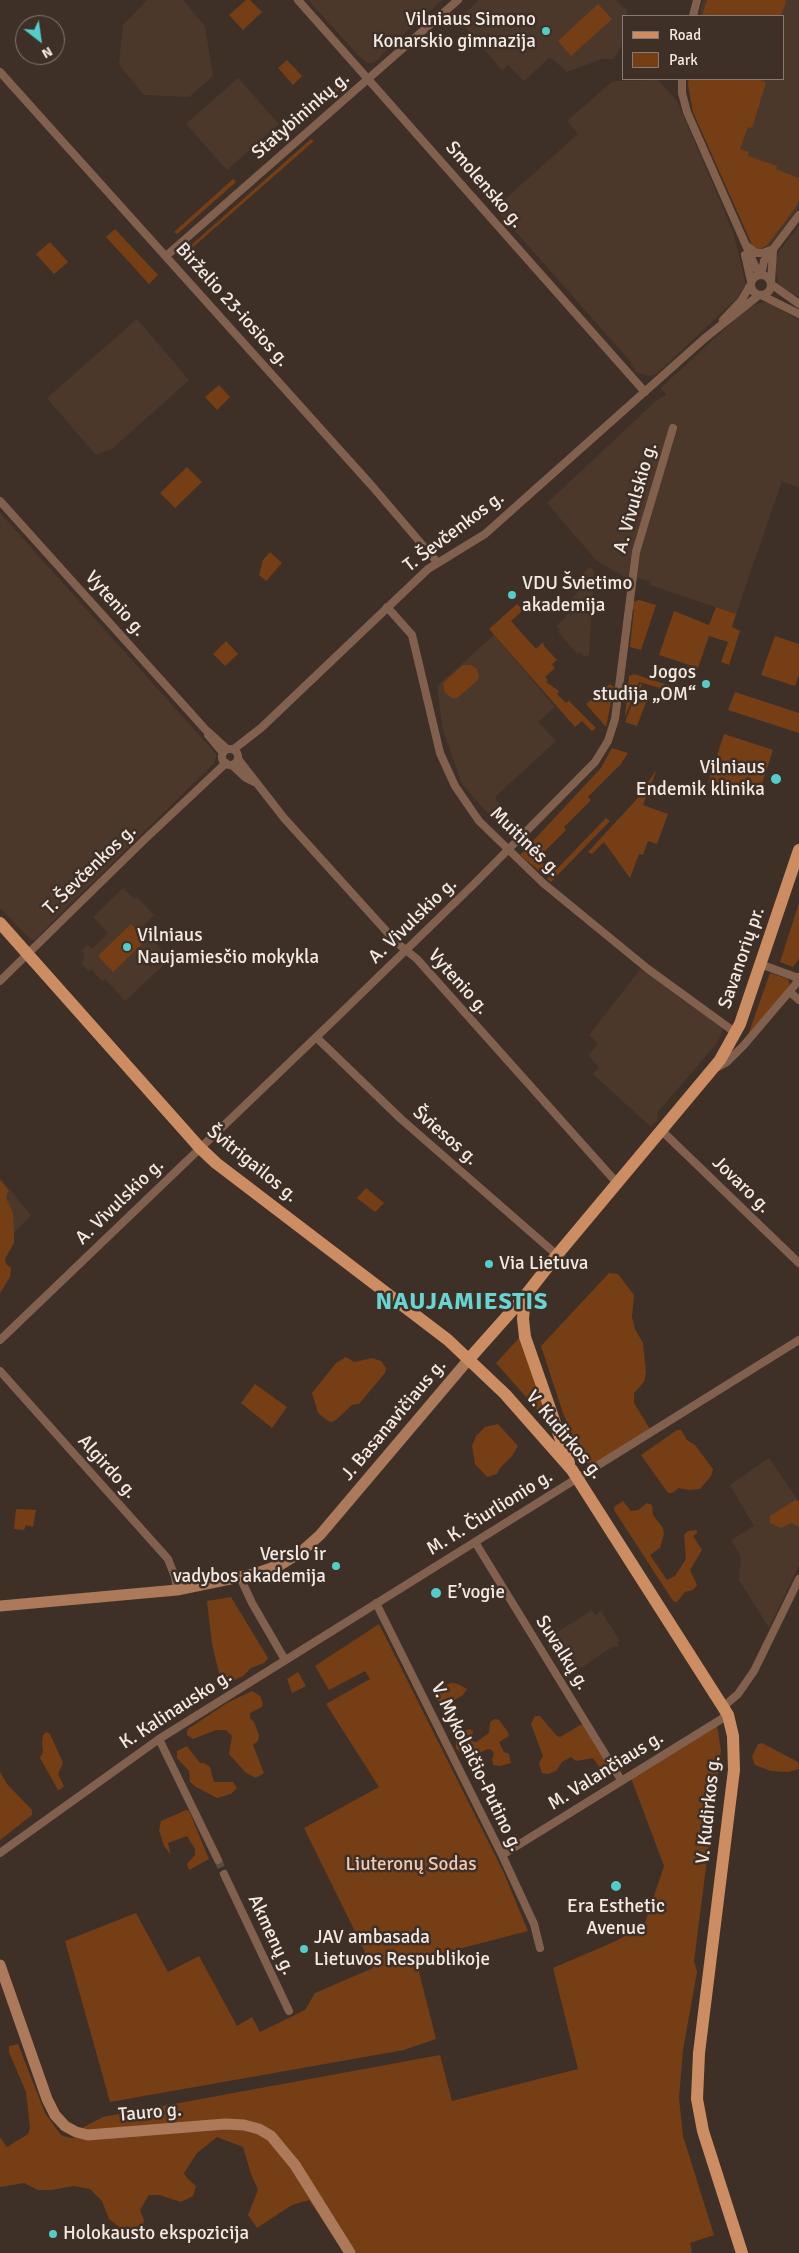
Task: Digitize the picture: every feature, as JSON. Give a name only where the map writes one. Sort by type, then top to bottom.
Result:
[{"type":"main road","name":"Savanorių pr.","points":[[710,1072],[720,1060],[736,1033],[799,850]]},
{"type":"main road","name":"Švitrigailos g.","points":[[0,923],[200,1148],[223,1169],[382,1288],[469,1359]]},
{"type":"main road","name":"J. Basanavičiaus g.","points":[[0,1606],[177,1590],[240,1577],[280,1565],[301,1552],[316,1540],[469,1359],[525,1296],[557,1254],[710,1072]]},
{"type":"main road","points":[[525,1296],[523,1319],[525,1337],[575,1474]]},
{"type":"main road","name":"V. Kudirkos g.","points":[[469,1359],[505,1394],[575,1474],[725,1711],[733,1736],[734,1770],[699,2053],[698,2099],[703,2131],[742,2253]]},
{"type":"main road","name":"Tauro g.","points":[[0,1965],[47,2099],[55,2115],[66,2126],[76,2132],[88,2135],[225,2124],[244,2125],[259,2129],[271,2136],[295,2165],[350,2253]]},
{"type":"street","name":"Smolensko g.","points":[[298,0],[645,392]]},
{"type":"street","name":"Statybininkų g.","points":[[166,256],[458,0]]},
{"type":"street","points":[[693,15],[697,0]]},
{"type":"street","name":"Birželio 23-iosios g.","points":[[0,72],[384,499],[437,562]]},
{"type":"street","points":[[682,80],[682,93],[687,112],[742,241],[760,275]]},
{"type":"street","points":[[751,283],[760,275],[764,261],[799,215]]},
{"type":"street","points":[[742,241],[756,253],[763,253],[773,249]]},
{"type":"street","points":[[742,241],[753,292],[799,314]]},
{"type":"street","points":[[760,295],[769,291],[773,249]]},
{"type":"street","points":[[760,275],[767,276],[771,283],[799,304]]},
{"type":"street","name":"T. Ševčenkos g.","points":[[717,328],[741,301],[751,283]]},
{"type":"street","name":"T. Ševčenkos g.","points":[[0,981],[230,756],[387,607],[437,562],[485,534],[717,328],[760,295]]},
{"type":"street","name":"A. Vivulskio g.","points":[[0,1340],[317,1038],[592,766],[609,736],[616,710],[636,552],[673,428]]},
{"type":"street","name":"Vytenio g.","points":[[0,502],[205,729],[251,775],[254,782],[377,921],[417,959],[617,1183]]},
{"type":"street","name":"Muitinės g.","points":[[387,607],[412,634],[440,753],[446,769],[479,821],[543,883],[620,946],[736,1033]]},
{"type":"street","points":[[710,1072],[728,1062],[790,992],[799,978],[760,964]]},
{"type":"street","points":[[790,992],[799,1000]]},
{"type":"street","name":"Šviesos g.","points":[[317,1038],[401,1119],[506,1212],[557,1254]]},
{"type":"street","name":"Jovaro g.","points":[[661,1130],[799,1263]]},
{"type":"street","name":"M. K. Čiurlionio g.","points":[[376,1603],[474,1542],[575,1474],[799,1340]]},
{"type":"street","name":"Algirdo g.","points":[[0,1371],[168,1559],[175,1577],[177,1590]]},
{"type":"street","name":"Suvalkų g.","points":[[474,1542],[621,1780]]},
{"type":"street","points":[[240,1577],[252,1603],[285,1660]]},
{"type":"street","name":"M. Valančiaus g.","points":[[502,1856],[725,1711],[754,1671],[799,1579]]},
{"type":"street","name":"K. Kalinausko g.","points":[[0,1854],[159,1739],[376,1603]]},
{"type":"street","name":"V. Mykolaičio-Putino g.","points":[[376,1603],[502,1856],[534,1924],[540,1948]]},
{"type":"street","points":[[159,1739],[218,1860]]},
{"type":"street","name":"Akmenų g.","points":[[224,1874],[289,2011]]},
{"type":"shaded area","points":[[147,0],[183,0],[205,26],[213,76],[189,97],[144,95],[119,65],[123,25]]},
{"type":"shaded area","points":[[308,0],[442,0],[381,55],[380,58],[373,63],[368,63],[360,57]]},
{"type":"shaded area","name":"Vilniaus Simono Konarskio gimnazija","points":[[479,0],[616,0],[627,11],[627,15],[622,15],[622,46],[613,59],[602,59],[567,72],[550,57],[524,81],[508,65],[502,70],[458,19]]},
{"type":"shaded area","points":[[703,0],[799,0],[799,207],[767,249],[759,250],[753,247],[693,112],[688,80],[784,80],[784,15],[699,15]]},
{"type":"shaded area","points":[[238,78],[279,124],[227,170],[186,124]]},
{"type":"shaded area","points":[[658,80],[677,101],[717,194],[733,232],[746,285],[736,299],[695,338],[656,374],[648,376],[636,372],[630,361],[495,208],[578,134],[567,121],[613,81]]},
{"type":"shaded area","points":[[799,226],[799,297],[787,293],[779,286],[774,263],[780,250]]},
{"type":"shaded area","points":[[763,302],[769,303],[799,320],[799,488],[782,481],[736,614],[650,585],[650,581],[638,578],[637,581],[631,581],[596,560],[547,503],[656,401],[666,395],[661,388],[741,314],[751,306]]},
{"type":"shaded area","points":[[137,319],[189,380],[113,448],[96,455],[47,398]]},
{"type":"shaded area","points":[[0,513],[217,755],[214,763],[205,772],[35,939],[31,940],[0,908]]},
{"type":"shaded area","points":[[590,567],[594,571],[589,655],[584,657],[579,652],[577,654],[558,632],[560,630],[556,626],[569,613],[571,615],[577,610],[569,600],[579,591],[572,583]]},
{"type":"shaded area","points":[[494,635],[555,707],[538,722],[556,741],[496,796],[496,800],[518,825],[507,835],[462,784],[443,730],[437,686]]},
{"type":"shaded area","name":"Vilniaus Naujamiesčio mokykla","points":[[123,888],[134,899],[137,897],[154,915],[141,928],[170,959],[125,1001],[105,979],[102,981],[91,969],[89,971],[81,963],[84,960],[84,954],[81,951],[87,945],[92,949],[108,933],[93,917]]},
{"type":"shaded area","points":[[642,967],[722,1027],[723,1030],[716,1044],[657,1113],[658,1119],[651,1127],[593,1074],[599,1067],[588,1055],[598,1044],[589,1035]]},
{"type":"shaded area","points":[[0,1178],[31,1215],[0,1246]]},
{"type":"shaded area","points":[[769,1458],[799,1502],[799,1565],[769,1628],[739,1580],[741,1557],[731,1540],[754,1526],[730,1485]]},
{"type":"shaded area","points":[[592,1610],[595,1615],[601,1611],[620,1641],[617,1643],[619,1646],[612,1647],[568,1677],[545,1640]]},
{"type":"green space","points":[[246,0],[250,0],[262,12],[243,30],[229,15]]},
{"type":"green space","points":[[707,0],[785,0],[786,2],[781,15],[702,15]]},
{"type":"green space","points":[[598,4],[612,19],[571,56],[558,41]]},
{"type":"green space","points":[[287,60],[302,76],[293,85],[278,68]]},
{"type":"green space","points":[[345,79],[348,82],[289,135],[287,132]]},
{"type":"green space","points":[[689,80],[760,80],[766,83],[752,128],[748,127],[740,149],[749,152],[748,156],[777,166],[776,169],[799,178],[799,200],[796,207],[767,245],[760,249],[753,247],[693,112]]},
{"type":"green space","points":[[311,139],[314,141],[192,248],[190,246]]},
{"type":"green space","points":[[233,179],[236,182],[177,234],[174,232]]},
{"type":"green space","points":[[115,229],[158,275],[149,284],[106,237]]},
{"type":"green space","points":[[50,242],[68,262],[54,274],[36,254]]},
{"type":"green space","points":[[219,385],[230,397],[217,410],[205,397]]},
{"type":"green space","points":[[187,467],[202,482],[175,508],[160,493]]},
{"type":"green space","points":[[270,552],[282,563],[266,581],[259,575],[263,560]]},
{"type":"green space","points":[[639,600],[656,605],[641,650],[630,647],[634,609],[631,609],[633,602]]},
{"type":"green space","points":[[517,604],[523,610],[511,621],[536,649],[543,642],[544,646],[557,660],[552,664],[555,668],[545,677],[548,680],[546,682],[559,691],[557,694],[566,703],[569,701],[596,728],[592,731],[582,721],[575,727],[489,629]]},
{"type":"green space","points":[[716,607],[736,614],[732,627],[740,631],[729,665],[721,662],[728,642],[709,636],[698,668],[659,655],[674,611],[709,625]]},
{"type":"green space","points":[[775,636],[799,644],[799,675],[795,686],[761,675]]},
{"type":"green space","points":[[226,641],[238,654],[225,666],[213,654]]},
{"type":"green space","points":[[463,665],[471,665],[477,669],[479,677],[477,681],[457,698],[452,698],[445,693],[443,683]]},
{"type":"green space","points":[[634,674],[680,689],[678,693],[639,682],[625,717],[629,676]]},
{"type":"green space","points":[[610,684],[614,687],[606,727],[586,704]]},
{"type":"green space","points":[[640,684],[642,684],[637,697],[646,702],[637,726],[625,722]]},
{"type":"green space","points":[[735,692],[799,713],[799,733],[728,710]]},
{"type":"green space","points":[[724,734],[773,750],[758,796],[753,794],[752,797],[708,783]]},
{"type":"green space","points":[[612,748],[628,753],[621,764],[588,797],[591,800],[564,827],[566,830],[538,858],[550,870],[544,875],[520,855],[601,768]]},
{"type":"green space","points":[[657,769],[643,805],[668,814],[657,844],[648,841],[643,855],[639,854],[630,878],[604,842],[592,854],[588,852],[636,800]]},
{"type":"green space","points":[[606,818],[610,821],[551,882],[547,879]]},
{"type":"green space","points":[[799,903],[799,959],[793,967],[780,962]]},
{"type":"green space","points":[[131,924],[146,940],[113,972],[98,956]]},
{"type":"green space","points":[[770,973],[788,979],[790,986],[747,1038]]},
{"type":"green space","points":[[0,1180],[8,1190],[6,1198],[13,1213],[14,1243],[5,1259],[6,1264],[11,1268],[10,1277],[0,1293]]},
{"type":"green space","points":[[366,1188],[384,1203],[375,1212],[357,1198]]},
{"type":"green space","points":[[609,1273],[618,1274],[634,1295],[632,1317],[635,1329],[643,1343],[646,1372],[644,1382],[634,1393],[634,1403],[650,1429],[590,1467],[576,1443],[563,1413],[541,1346]]},
{"type":"green space","points":[[519,1338],[549,1423],[496,1363]]},
{"type":"green space","points":[[346,1357],[354,1362],[372,1358],[381,1361],[386,1368],[385,1373],[359,1404],[352,1405],[332,1422],[318,1413],[312,1393],[336,1363]]},
{"type":"green space","points":[[255,1384],[287,1407],[272,1428],[241,1403]]},
{"type":"green space","points":[[498,1424],[518,1446],[497,1474],[487,1477],[475,1464],[472,1446],[476,1436],[485,1427]]},
{"type":"green space","points":[[677,1430],[681,1430],[687,1440],[695,1445],[713,1469],[711,1476],[700,1489],[688,1490],[679,1488],[672,1493],[668,1493],[641,1455]]},
{"type":"green space","points":[[795,1500],[799,1501],[799,1527],[791,1523],[781,1528],[770,1523],[770,1516]]},
{"type":"green space","points":[[623,1501],[631,1511],[638,1510],[647,1503],[652,1505],[653,1515],[663,1528],[664,1534],[660,1548],[650,1555],[667,1580],[675,1576],[686,1559],[684,1535],[688,1531],[697,1530],[697,1533],[693,1536],[702,1550],[690,1570],[697,1585],[693,1590],[685,1592],[677,1602],[673,1601],[614,1510],[614,1507]]},
{"type":"green space","points":[[16,1509],[36,1510],[33,1527],[26,1525],[24,1530],[14,1529]]},
{"type":"green space","points":[[231,1597],[268,1658],[264,1663],[251,1668],[243,1676],[222,1686],[212,1644],[207,1601]]},
{"type":"green space","name":"Liuteronų Sodas","points":[[379,1624],[503,1871],[528,1931],[416,1960],[436,2039],[404,2050],[110,2102],[65,1941],[136,1913],[168,1972],[199,1956],[237,2026],[252,2017],[260,2032],[305,2010],[315,1993],[373,1968],[304,1828],[379,1787],[326,1704],[370,1679],[365,1671],[329,1690],[315,1666]]},
{"type":"green space","points":[[298,1672],[306,1686],[292,1693],[287,1679]]},
{"type":"green space","points":[[451,1683],[458,1684],[467,1689],[463,1695],[449,1703],[439,1702],[435,1695],[441,1688]]},
{"type":"green space","points":[[252,1691],[260,1696],[263,1704],[262,1707],[250,1713],[250,1718],[254,1722],[259,1735],[258,1741],[253,1745],[264,1773],[256,1778],[246,1773],[229,1754],[232,1736],[226,1730],[216,1730],[193,1739],[187,1735],[188,1729],[227,1703]]},
{"type":"green space","points":[[535,1716],[540,1716],[556,1735],[560,1737],[582,1724],[585,1726],[611,1768],[610,1772],[603,1773],[593,1758],[576,1761],[571,1757],[562,1762],[556,1771],[548,1774],[542,1773],[539,1763],[543,1756],[531,1724]]},
{"type":"green space","points":[[495,1719],[499,1720],[508,1732],[509,1736],[499,1742],[504,1752],[509,1754],[511,1763],[500,1766],[493,1765],[492,1759],[494,1754],[492,1750],[488,1749],[466,1759],[456,1748],[456,1737],[461,1732],[470,1729],[473,1731],[472,1741],[476,1742],[489,1733],[490,1722]]},
{"type":"green space","points":[[717,1726],[721,1750],[694,1961],[697,1972],[683,2050],[679,2098],[683,2136],[714,2235],[690,2243],[692,2253],[356,2253],[353,2248],[343,2251],[309,2200],[292,2205],[257,2228],[248,2215],[258,2190],[243,2147],[217,2137],[197,2153],[184,2173],[196,2186],[193,2196],[181,2202],[159,2195],[149,2195],[140,2210],[144,2220],[142,2229],[131,2232],[123,2230],[109,2219],[102,2201],[90,2189],[74,2186],[52,2190],[38,2190],[24,2183],[0,2187],[0,2137],[7,2147],[28,2134],[30,2128],[26,2092],[9,2052],[9,2046],[18,2044],[45,2113],[61,2135],[70,2138],[76,2138],[80,2129],[103,2117],[440,2055],[452,2101],[578,2069],[553,1968],[616,1941],[645,1923],[664,1866],[631,1778]]},
{"type":"green space","points":[[46,1732],[50,1734],[63,1763],[58,1774],[64,1786],[58,1790],[40,1758],[43,1752],[43,1735]]},
{"type":"green space","points":[[762,1743],[798,1762],[799,1769],[788,1772],[771,1771],[755,1765],[752,1757],[758,1744]]},
{"type":"green space","points":[[187,1746],[200,1763],[210,1767],[214,1782],[233,1782],[237,1788],[231,1794],[217,1798],[190,1782],[189,1771],[177,1758],[177,1751]]},
{"type":"green space","points":[[0,1772],[7,1784],[32,1810],[32,1815],[0,1840]]},
{"type":"green space","points":[[186,1810],[189,1811],[209,1859],[189,1870],[187,1864],[195,1855],[195,1849],[187,1836],[168,1843],[171,1855],[164,1846],[159,1830],[161,1821]]},
{"type":"tunnel","points":[[218,1860],[224,1874]]},
{"type":"place","name":"Vilniaus Simono Konarskio gimnazija","points":[[546,31]]},
{"type":"place","name":"VDU Švietimo akademija","points":[[512,595]]},
{"type":"place","name":"Jogos studija „OM“","points":[[706,684]]},
{"type":"place","name":"Vilniaus Endemik klinika","points":[[776,779]]},
{"type":"place","name":"Vilniaus Naujamiesčio mokykla","points":[[127,947]]},
{"type":"place","name":"Via Lietuva","points":[[489,1264]]},
{"type":"place","name":"Verslo ir vadybos akademija","points":[[336,1566]]},
{"type":"place","name":"E’vogie","points":[[436,1593]]},
{"type":"place","name":"Era Esthetic Avenue","points":[[616,1886]]},
{"type":"place","name":"JAV ambasada Lietuvos Respublikoje","points":[[304,1949]]},
{"type":"place","name":"Holokausto ekspozicija","points":[[53,2234]]},
{"type":"district","name":"NAUJAMIESTIS","points":[[462,1303]]}]
